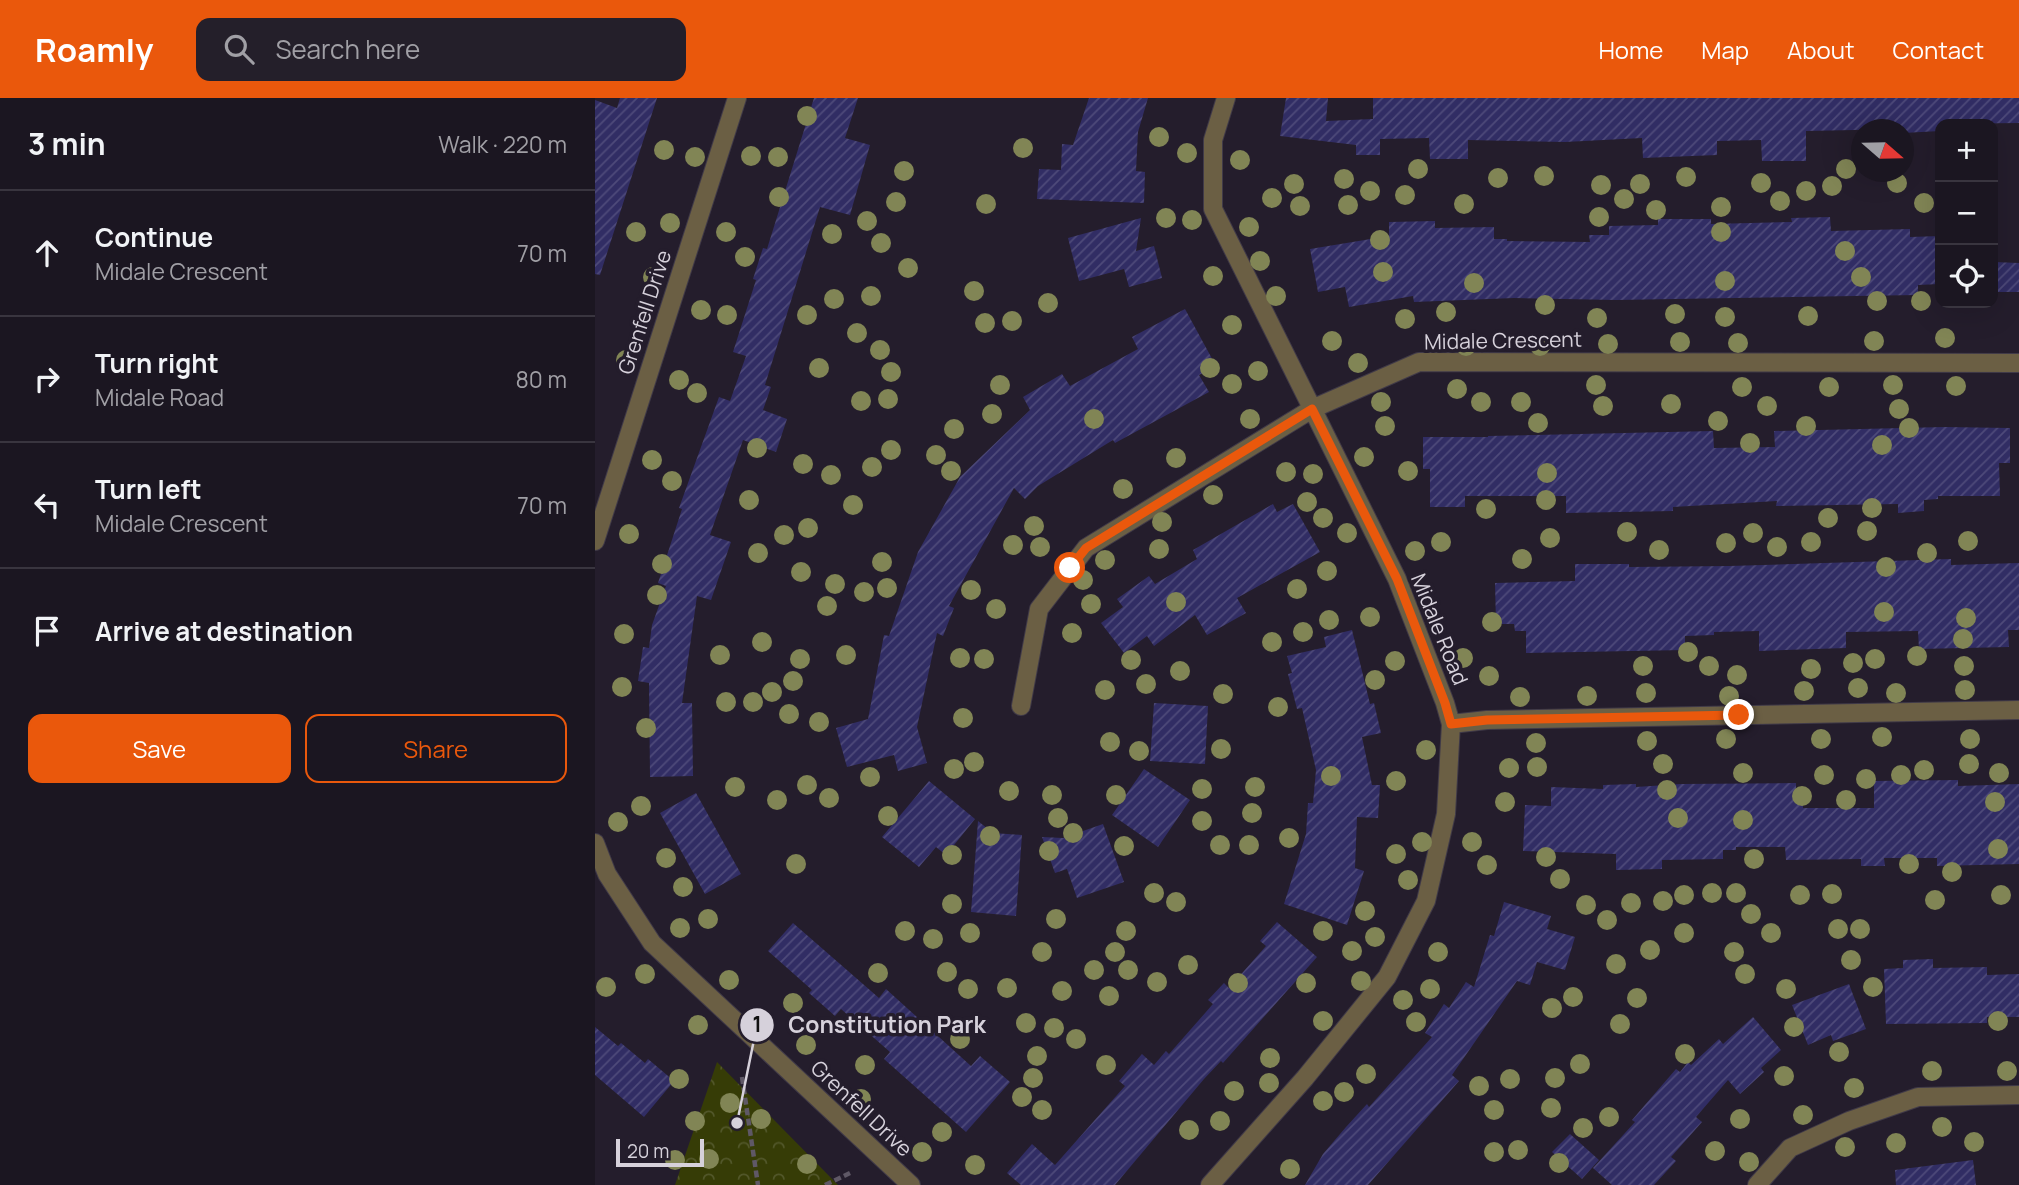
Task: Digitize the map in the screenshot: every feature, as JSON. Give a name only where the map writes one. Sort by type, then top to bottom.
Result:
[{"type":"street","name":"Grenfell Drive","points":[[595,541],[737,98]]},
{"type":"street","name":"Midale Road","points":[[1210,1185],[1304,1078],[1387,977],[1426,901],[1446,814],[1451,724],[1397,579],[1213,209],[1213,139],[1226,98]]},
{"type":"street","name":"Midale Crescent","points":[[1021,706],[1039,609],[1086,548],[1312,409],[1419,362],[2019,363]]},
{"type":"street","points":[[1451,724],[1487,720],[2019,710]]},
{"type":"street","name":"Grenfell Drive","points":[[595,843],[607,874],[652,943],[911,1185]]},
{"type":"street","points":[[1757,1185],[1790,1148],[1849,1121],[1918,1097],[2019,1095]]},
{"type":"path","points":[[742,1077],[758,1185]]},
{"type":"path","points":[[825,1185],[850,1173]]},
{"type":"green space","points":[[717,1062],[838,1185],[675,1185]]},
{"type":"building","points":[[620,98],[657,98],[600,275],[595,274],[595,100],[617,108]]},
{"type":"building","points":[[814,98],[858,98],[845,138],[870,145],[850,215],[820,207],[765,385],[771,387],[763,410],[787,419],[776,452],[743,440],[710,535],[731,542],[711,600],[697,596],[682,703],[692,703],[693,776],[650,777],[649,683],[638,681],[643,647],[649,648],[652,625],[666,586],[658,583],[682,509],[679,508],[719,397],[730,401],[746,356],[733,352],[756,280],[753,279],[763,248],[767,249]]},
{"type":"building","points":[[1089,98],[1148,98],[1138,132],[1136,171],[1145,172],[1144,203],[1037,199],[1039,169],[1061,170],[1062,144],[1073,145]]},
{"type":"building","points":[[1286,98],[1328,98],[1326,121],[1373,119],[1373,98],[2019,98],[2019,123],[1998,123],[1998,119],[1935,119],[1935,131],[1914,132],[1914,119],[1851,119],[1851,130],[1806,131],[1806,161],[1762,161],[1761,140],[1717,141],[1717,155],[1643,158],[1642,138],[1565,142],[1468,140],[1468,159],[1430,159],[1429,138],[1380,139],[1380,155],[1356,155],[1356,145],[1280,136]]},
{"type":"building","points":[[1830,217],[1831,231],[1910,229],[1910,237],[1935,236],[1935,284],[1918,285],[1918,295],[1616,300],[1514,298],[1414,302],[1413,296],[1349,307],[1345,287],[1318,292],[1310,249],[1389,236],[1389,222],[1435,221],[1435,228],[1494,227],[1494,239],[1507,241],[1590,242],[1589,235],[1609,235],[1609,226],[1658,225],[1658,219],[1711,219],[1711,224],[1792,222],[1791,218]]},
{"type":"building","points":[[1141,218],[1136,251],[1154,246],[1162,278],[1129,287],[1124,269],[1079,281],[1068,238]]},
{"type":"building","points":[[1998,262],[2019,263],[2019,292],[1998,292]]},
{"type":"building","points":[[1185,309],[1216,366],[1199,375],[1209,392],[1115,443],[1113,440],[1038,486],[1025,499],[1014,488],[949,606],[954,608],[943,636],[937,633],[917,727],[927,763],[898,771],[894,755],[847,767],[836,728],[868,719],[884,635],[889,636],[918,552],[960,477],[1030,410],[1023,397],[1062,374],[1070,386],[1138,349],[1132,337]]},
{"type":"building","points":[[2010,428],[2010,463],[1999,463],[2000,496],[1938,496],[1938,499],[1924,500],[1924,511],[1898,513],[1898,504],[1776,506],[1777,501],[1673,507],[1673,511],[1566,513],[1566,496],[1465,496],[1465,507],[1430,507],[1430,469],[1423,469],[1423,437],[1713,431],[1714,448],[1775,447],[1774,431]]},
{"type":"building","points":[[1273,504],[1277,512],[1293,504],[1320,552],[1237,598],[1246,613],[1207,635],[1195,615],[1154,646],[1147,636],[1124,653],[1101,623],[1123,607],[1117,599],[1149,576],[1155,584],[1197,559],[1193,550]]},
{"type":"building","points":[[1951,559],[1951,565],[2019,563],[2019,630],[2008,630],[2009,647],[1919,649],[1918,631],[1846,632],[1846,648],[1759,651],[1759,631],[1685,636],[1685,650],[1526,653],[1526,631],[1515,631],[1514,624],[1496,624],[1495,583],[1575,581],[1575,564],[1629,564],[1629,567],[1729,566]]},
{"type":"building","points":[[1352,630],[1370,704],[1374,703],[1381,733],[1362,737],[1372,785],[1380,785],[1378,818],[1357,817],[1355,868],[1364,871],[1347,925],[1284,904],[1306,834],[1308,803],[1313,803],[1316,770],[1302,708],[1297,709],[1288,674],[1292,673],[1287,656],[1326,647],[1324,637]]},
{"type":"building","points":[[1154,703],[1208,706],[1205,764],[1150,761]]},
{"type":"building","points":[[1144,769],[1190,800],[1158,847],[1112,815]]},
{"type":"building","points":[[1958,780],[1958,786],[2019,784],[2019,864],[1937,866],[1937,858],[1884,858],[1885,866],[1861,866],[1861,859],[1786,860],[1785,847],[1736,847],[1736,850],[1723,850],[1723,859],[1662,860],[1662,869],[1616,870],[1616,854],[1523,851],[1525,805],[1551,806],[1551,787],[1603,789],[1603,785],[1636,784],[1636,787],[1796,783],[1796,802],[1803,801],[1803,808],[1874,808],[1874,781]]},
{"type":"building","points":[[929,781],[975,819],[946,855],[936,847],[919,867],[882,837]]},
{"type":"building","points":[[696,793],[741,874],[705,894],[660,813]]},
{"type":"building","points":[[978,821],[993,833],[1022,835],[1016,916],[971,912]]},
{"type":"building","points":[[1103,824],[1124,882],[1077,898],[1067,869],[1055,873],[1042,837],[1063,838]]},
{"type":"building","points":[[1504,902],[1551,916],[1547,929],[1575,937],[1565,970],[1537,962],[1530,985],[1517,981],[1452,1075],[1459,1081],[1368,1185],[1305,1185],[1323,1154],[1346,1127],[1367,1104],[1369,1107],[1432,1037],[1425,1033],[1444,1004],[1449,1008],[1466,982],[1474,987],[1490,935],[1494,936]]},
{"type":"building","points":[[1277,922],[1317,957],[1223,1063],[1221,1061],[1204,1079],[1115,1185],[1021,1185],[1007,1173],[1032,1144],[1055,1165],[1125,1086],[1119,1081],[1142,1054],[1154,1065],[1166,1051],[1169,1054],[1213,1004],[1208,1000],[1224,983],[1229,988],[1266,946],[1260,941]]},
{"type":"building","points":[[793,923],[879,998],[886,989],[971,1066],[980,1056],[1010,1082],[966,1132],[884,1059],[890,1052],[841,1009],[835,1016],[809,993],[812,990],[768,951]]},
{"type":"building","points":[[1933,959],[1933,968],[1987,967],[1987,975],[2019,974],[2019,1017],[1987,1017],[1987,1023],[1886,1024],[1884,969],[1903,968],[1903,960]]},
{"type":"building","points":[[1849,984],[1866,1029],[1833,1041],[1831,1035],[1808,1045],[1792,1005]]},
{"type":"building","points":[[1753,1017],[1781,1050],[1761,1068],[1764,1072],[1740,1094],[1728,1080],[1696,1117],[1702,1122],[1671,1157],[1676,1161],[1654,1185],[1612,1185],[1593,1168],[1635,1122],[1632,1120],[1676,1069],[1680,1072],[1688,1062],[1691,1065],[1719,1039],[1723,1044]]},
{"type":"building","points":[[595,1027],[618,1046],[621,1043],[645,1063],[648,1059],[674,1081],[644,1117],[595,1075]]},
{"type":"building","points":[[1570,1134],[1599,1160],[1582,1179],[1552,1152]]},
{"type":"building","points":[[1973,1160],[1976,1185],[1896,1185],[1895,1170]]},
{"type":"place","name":"Constitution Park","points":[[737,1123]]},
{"type":"route","points":[[1070,568],[1086,548],[1312,409],[1397,579],[1451,724],[1487,720],[1739,715]]}]
